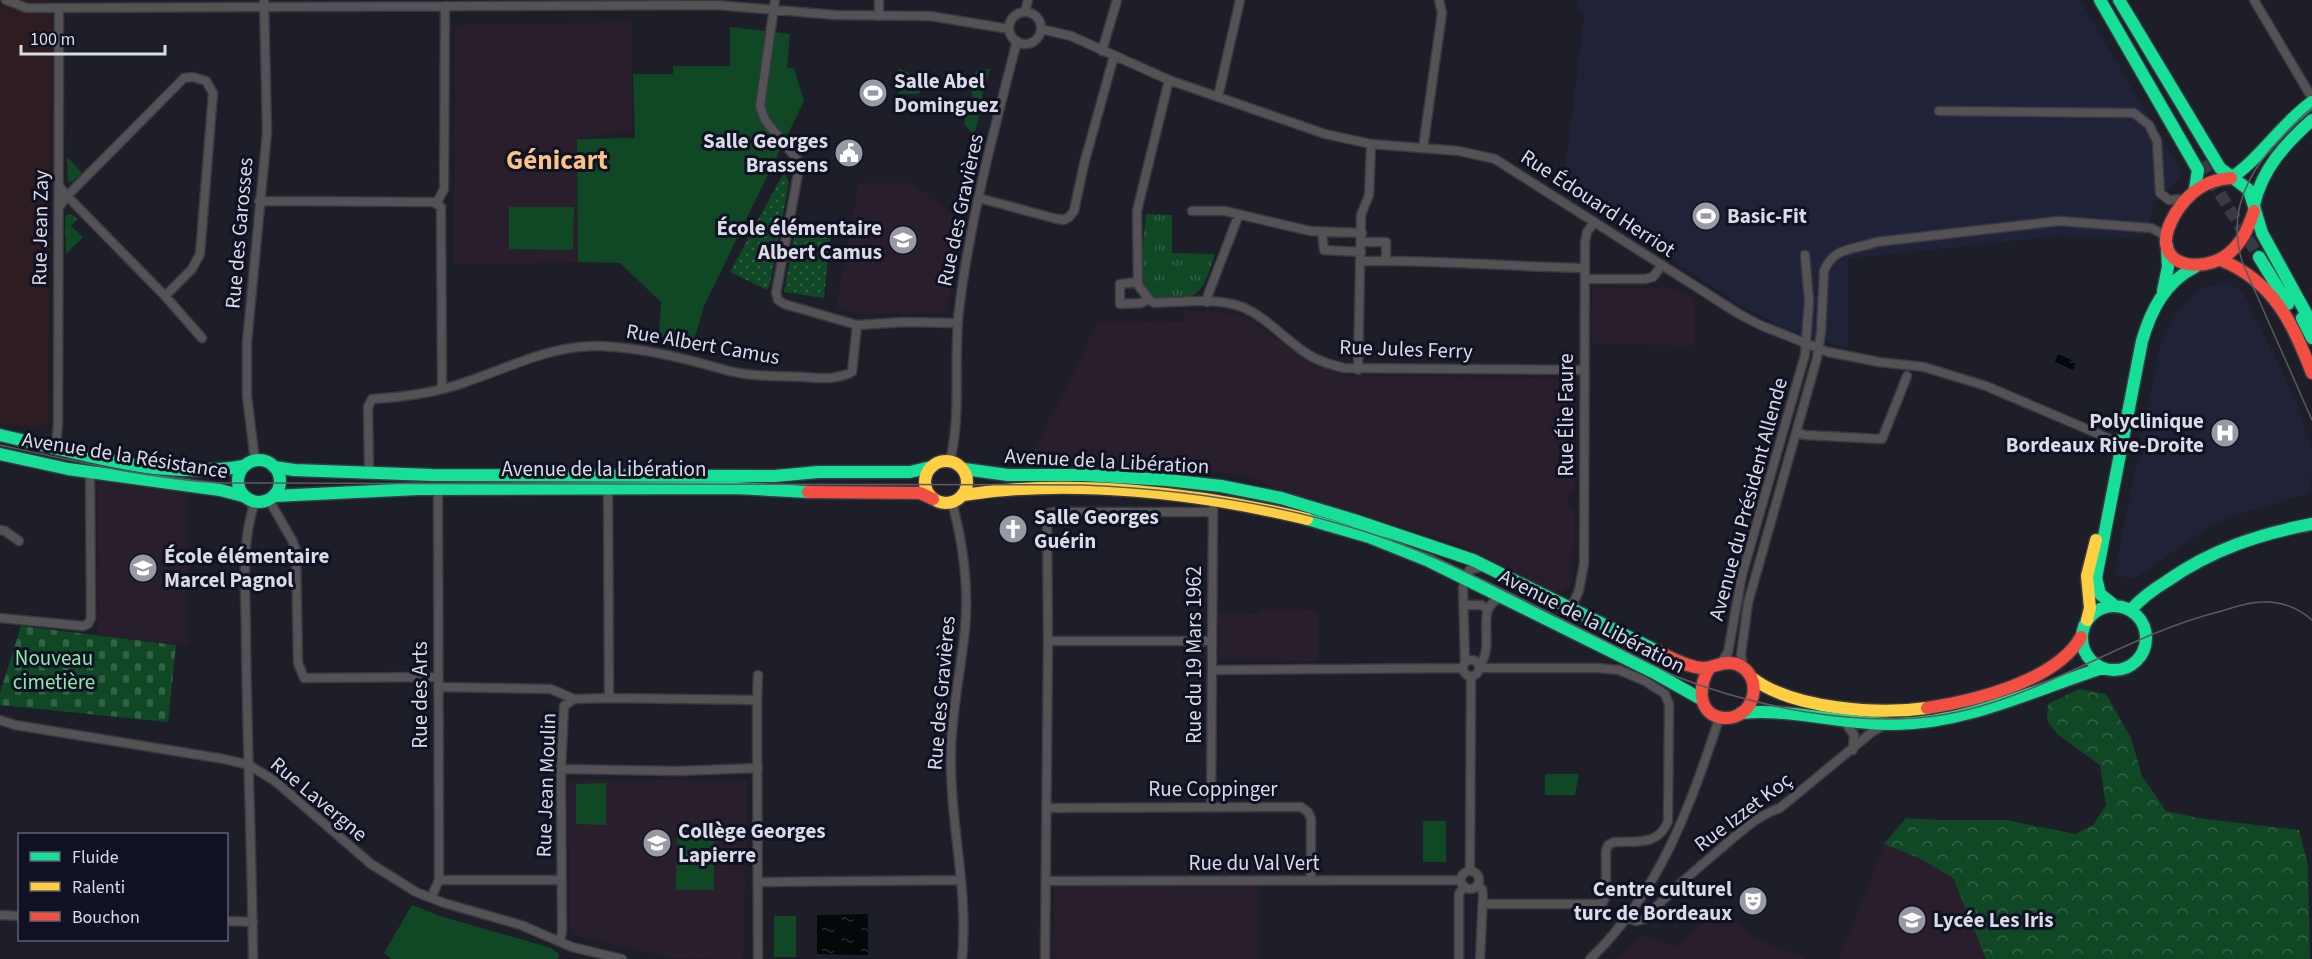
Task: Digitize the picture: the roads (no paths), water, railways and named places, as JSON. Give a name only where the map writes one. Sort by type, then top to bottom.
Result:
[{"type":"street","points":[[6,0],[27,8],[265,4],[445,6],[639,3],[774,4],[836,15],[930,16],[1009,28]]},
{"type":"street","points":[[879,0],[879,16]]},
{"type":"street","points":[[1025,12],[1028,0]]},
{"type":"street","points":[[1102,51],[1116,0]]},
{"type":"street","points":[[1218,97],[1240,0]]},
{"type":"street","points":[[1423,148],[1442,13],[1439,0]]},
{"type":"street","points":[[2100,0],[2198,170],[2195,189]]},
{"type":"street","points":[[2107,0],[2204,162],[2114,0]]},
{"type":"street","points":[[2120,0],[2220,168],[2230,178],[2249,190],[2269,248],[2312,324]]},
{"type":"street","points":[[2162,295],[2168,272],[2169,222],[2185,199],[2195,189],[2216,180],[2230,178],[2245,169],[2275,135],[2312,100],[2254,0]]},
{"type":"street","name":"Rue des Garosses","points":[[249,463],[247,342],[267,132],[265,4]]},
{"type":"street","points":[[774,4],[760,106],[765,120],[800,163],[776,293],[778,300],[784,304],[857,325],[904,322],[957,323]]},
{"type":"street","points":[[436,204],[444,189],[445,6]]},
{"type":"street","name":"Rue Jean Zay","points":[[56,447],[58,431],[58,8]]},
{"type":"street","points":[[1025,12],[1039,19],[1041,29],[1040,34],[1032,42],[1022,43],[1013,38],[1009,28],[1014,17],[1025,12]]},
{"type":"street","name":"Rue Édouard Herriot","points":[[1041,29],[1071,36],[1169,80],[1325,134],[1371,144],[1465,152],[1495,159],[1752,321],[1819,349],[1879,362],[1924,367],[1965,379],[2122,444]]},
{"type":"street","name":"Rue des Gravières","points":[[950,460],[954,433],[957,323],[966,257],[1017,41]]},
{"type":"street","points":[[979,198],[1053,218],[1064,220],[1070,217],[1074,211],[1084,164],[1114,56]]},
{"type":"street","points":[[58,207],[184,78],[193,77],[206,81],[213,93],[200,254],[192,269],[165,296]]},
{"type":"street","points":[[1149,299],[1138,285],[1137,211],[1169,80]]},
{"type":"street","points":[[1939,111],[2134,113],[2149,125],[2157,141],[2160,192],[2169,200],[2185,199]]},
{"type":"street","points":[[2115,606],[2100,594],[2096,578],[2142,340],[2149,320],[2162,295],[2179,274],[2221,260],[2248,232],[2257,192],[2269,168],[2286,145],[2312,120]]},
{"type":"street","points":[[1358,370],[1361,215],[1369,195],[1371,144]]},
{"type":"street","points":[[59,186],[165,296],[202,338]]},
{"type":"street","points":[[259,201],[434,202],[441,207],[442,389],[407,397],[372,399],[369,402],[369,472]]},
{"type":"street","points":[[1192,211],[1225,211],[1310,231],[1386,242],[1386,261]]},
{"type":"street","points":[[1207,302],[1239,214]]},
{"type":"street","name":"Avenue du Président Allende","points":[[1743,667],[1742,640],[1748,603],[1819,349],[1824,271],[1834,255],[1852,247],[1906,238],[2059,221],[2151,228],[2161,233],[2167,244]]},
{"type":"street","name":"Rue Élie Faure","points":[[1571,609],[1580,590],[1584,564],[1585,242],[1587,232],[1594,222]]},
{"type":"street","points":[[1322,232],[1322,247],[1328,252],[1386,261],[1443,261],[1525,267],[1585,268]]},
{"type":"street","points":[[2167,244],[2175,260],[2185,266],[2195,267]]},
{"type":"street","points":[[2312,338],[2281,279],[2262,254],[2312,357]]},
{"type":"street","name":"Avenue du Président Allende","points":[[1715,665],[1728,652],[1740,584],[1807,344],[1809,282],[1805,255]]},
{"type":"street","points":[[2221,260],[2246,271],[2260,282],[2277,301],[2300,342],[2312,373]]},
{"type":"street","points":[[1585,279],[1645,279],[1653,277],[1662,265]]},
{"type":"street","name":"Rue Jules Ferry","points":[[1138,282],[1120,284],[1120,303],[1141,303],[1149,299],[1155,303],[1207,302],[1239,306],[1259,317],[1309,355],[1325,363],[1358,370],[1584,370]]},
{"type":"street","name":"Rue Albert Camus","points":[[442,389],[535,356],[559,349],[581,347],[609,347],[663,354],[742,373],[839,378],[852,372],[857,325]]},
{"type":"street","points":[[1796,432],[1805,435],[1882,439],[1907,376]]},
{"type":"street","name":"Avenue de la Résistance","points":[[0,435],[131,464],[187,471],[220,471],[249,463]]},
{"type":"street","name":"Avenue de la Résistance","points":[[0,454],[68,469],[90,470],[220,490],[243,496]]},
{"type":"street","points":[[950,460],[964,469],[968,479],[963,495],[946,503],[933,499],[925,482],[931,467],[936,463],[950,460]]},
{"type":"street","points":[[249,463],[268,463],[274,467],[280,479],[278,490],[271,498],[255,502],[243,496],[238,479],[249,463]]},
{"type":"street","name":"Avenue de la Libération","points":[[274,467],[304,471],[432,475],[776,476],[818,472],[910,472],[931,467]]},
{"type":"street","name":"Avenue de la Libération","points":[[964,469],[984,474],[1146,478],[1234,488],[1321,509],[1460,554],[1665,655],[1697,667],[1715,665]]},
{"type":"street","points":[[0,618],[83,626],[88,624],[91,618],[90,470]]},
{"type":"street","name":"Avenue de la Libération","points":[[271,498],[303,493],[385,492],[418,489],[735,488],[920,493],[933,499]]},
{"type":"street","name":"Rue des Arts","points":[[430,898],[439,880],[438,489]]},
{"type":"street","points":[[608,489],[609,698]]},
{"type":"street","name":"Avenue de la Libération","points":[[963,495],[1017,489],[1146,492],[1213,507],[1318,522],[1407,551],[1504,597],[1701,699]]},
{"type":"street","points":[[271,498],[296,550],[298,663],[304,678],[438,677]]},
{"type":"street","points":[[253,959],[247,740],[247,559],[250,517],[255,502]]},
{"type":"street","name":"Rue des Gravières","points":[[952,502],[962,554],[966,600],[965,630],[954,707],[951,750],[954,820],[965,915],[962,959]]},
{"type":"street","points":[[1045,959],[1047,519],[1049,513],[1213,507]]},
{"type":"street","name":"Rue du 19 Mars 1962","points":[[1211,808],[1213,507]]},
{"type":"street","points":[[2102,668],[1998,706],[1964,715],[1928,722],[1886,724],[1845,722],[1775,713],[1741,713],[1720,717],[1712,713],[1701,699],[1700,681],[1715,665],[1736,663],[1759,684],[1778,692],[1826,705],[1866,710],[1926,708],[1978,698],[2027,678],[2070,655],[2081,637],[2090,608],[2087,576],[2099,530],[2108,508]]},
{"type":"street","points":[[2131,610],[2183,569],[2209,554],[2245,539],[2311,524]]},
{"type":"street","points":[[0,531],[5,531],[19,541]]},
{"type":"street","name":"Avenue de la Libération","points":[[1465,579],[1474,567],[1488,567]]},
{"type":"street","points":[[1465,579],[1464,666],[1467,674],[1471,676]]},
{"type":"street","points":[[1471,676],[1478,673],[1487,654],[1486,609],[1493,601],[1504,597]]},
{"type":"street","points":[[1463,605],[1481,605],[1486,609]]},
{"type":"street","points":[[2081,637],[2088,657],[2102,668],[2123,669],[2136,662],[2141,656],[2145,643],[2145,632],[2140,619],[2131,610],[2115,606],[2104,607],[2094,612],[2087,620]]},
{"type":"street","points":[[1048,641],[1212,641]]},
{"type":"street","points":[[1212,670],[1464,666],[1471,660],[1476,661],[1479,667]]},
{"type":"street","points":[[1479,667],[1619,670],[1645,681],[1665,694],[1669,704],[1668,821],[1660,836],[1652,840],[1614,842],[1608,845],[1606,896],[1603,902],[1598,904],[1483,904]]},
{"type":"street","points":[[758,675],[758,959]]},
{"type":"street","points":[[1470,871],[1471,676]]},
{"type":"street","points":[[1741,713],[1752,700],[1754,687],[1752,678]]},
{"type":"street","points":[[438,687],[551,689],[574,699]]},
{"type":"street","name":"Rue Jean Moulin","points":[[560,941],[562,932],[561,769],[564,706],[574,699],[757,700]]},
{"type":"street","points":[[1590,959],[1629,918],[1653,882],[1692,799],[1720,717]]},
{"type":"street","name":"Rue Lavergne","points":[[0,720],[15,725],[249,765],[275,781],[330,831],[371,864],[407,887],[430,898],[521,925],[572,947],[622,959]]},
{"type":"street","points":[[1845,722],[1854,735],[1852,750]]},
{"type":"street","name":"Rue Izzet Koç","points":[[1629,918],[1636,921],[1644,919],[1679,884],[1750,824],[1768,812],[1780,808],[1872,732],[1886,724]]},
{"type":"street","points":[[561,769],[677,771],[758,768]]},
{"type":"street","name":"Rue Coppinger","points":[[1047,808],[1301,807],[1308,812],[1311,819],[1311,880]]},
{"type":"street","points":[[1459,959],[1459,894],[1465,873],[1470,871]]},
{"type":"street","points":[[1470,871],[1478,875],[1478,885],[1482,889],[1480,959]]},
{"type":"street","points":[[439,880],[561,880]]},
{"type":"street","points":[[758,882],[961,880]]},
{"type":"street","name":"Rue du Val Vert","points":[[1046,881],[1311,880],[1463,883]]},
{"type":"street","points":[[1463,883],[1473,889],[1478,885]]},
{"type":"street","points":[[0,915],[18,916]]},
{"type":"street","points":[[228,921],[253,922]]},
{"type":"water","points":[[2058,354],[2076,362],[2073,370],[2055,362]]},
{"type":"water","points":[[868,914],[868,955],[817,954],[817,915]]},
{"type":"tunnel","points":[[2201,163],[2259,257]]},
{"type":"tram line","points":[[2312,108],[2270,150],[2250,179],[2243,195],[2237,228],[2238,246],[2243,264],[2312,420]]},
{"type":"tram line","points":[[0,445],[137,473],[220,483],[1083,485],[1221,498],[1311,516],[1399,543],[1501,588],[1675,676],[1738,697],[1841,717],[1910,718],[1942,715],[1978,707],[2047,682],[2149,636],[2245,604],[2256,602],[2282,604],[2301,612],[2312,620]]},
{"type":"place","name":"Salle Abel Dominguez","points":[[873,93]]},
{"type":"place","name":"Salle Georges Brassens","points":[[849,153]]},
{"type":"place","name":"Basic-Fit","points":[[1706,216]]},
{"type":"place","name":"École élémentaire Albert Camus","points":[[903,240]]},
{"type":"place","name":"Polyclinique Bordeaux Rive-Droite","points":[[2225,433]]},
{"type":"place","name":"Salle Georges Guérin","points":[[1013,529]]},
{"type":"place","name":"École élémentaire Marcel Pagnol","points":[[143,568]]},
{"type":"place","name":"Collège Georges Lapierre","points":[[657,843]]},
{"type":"place","name":"Centre culturel turc de Bordeaux","points":[[1753,901]]},
{"type":"place","name":"Lycée Les Iris","points":[[1912,920]]},
{"type":"district","name":"Génicart","points":[[557,160]]},
{"type":"park label","name":"Nouveau cimetière","points":[[54,670]]}]
